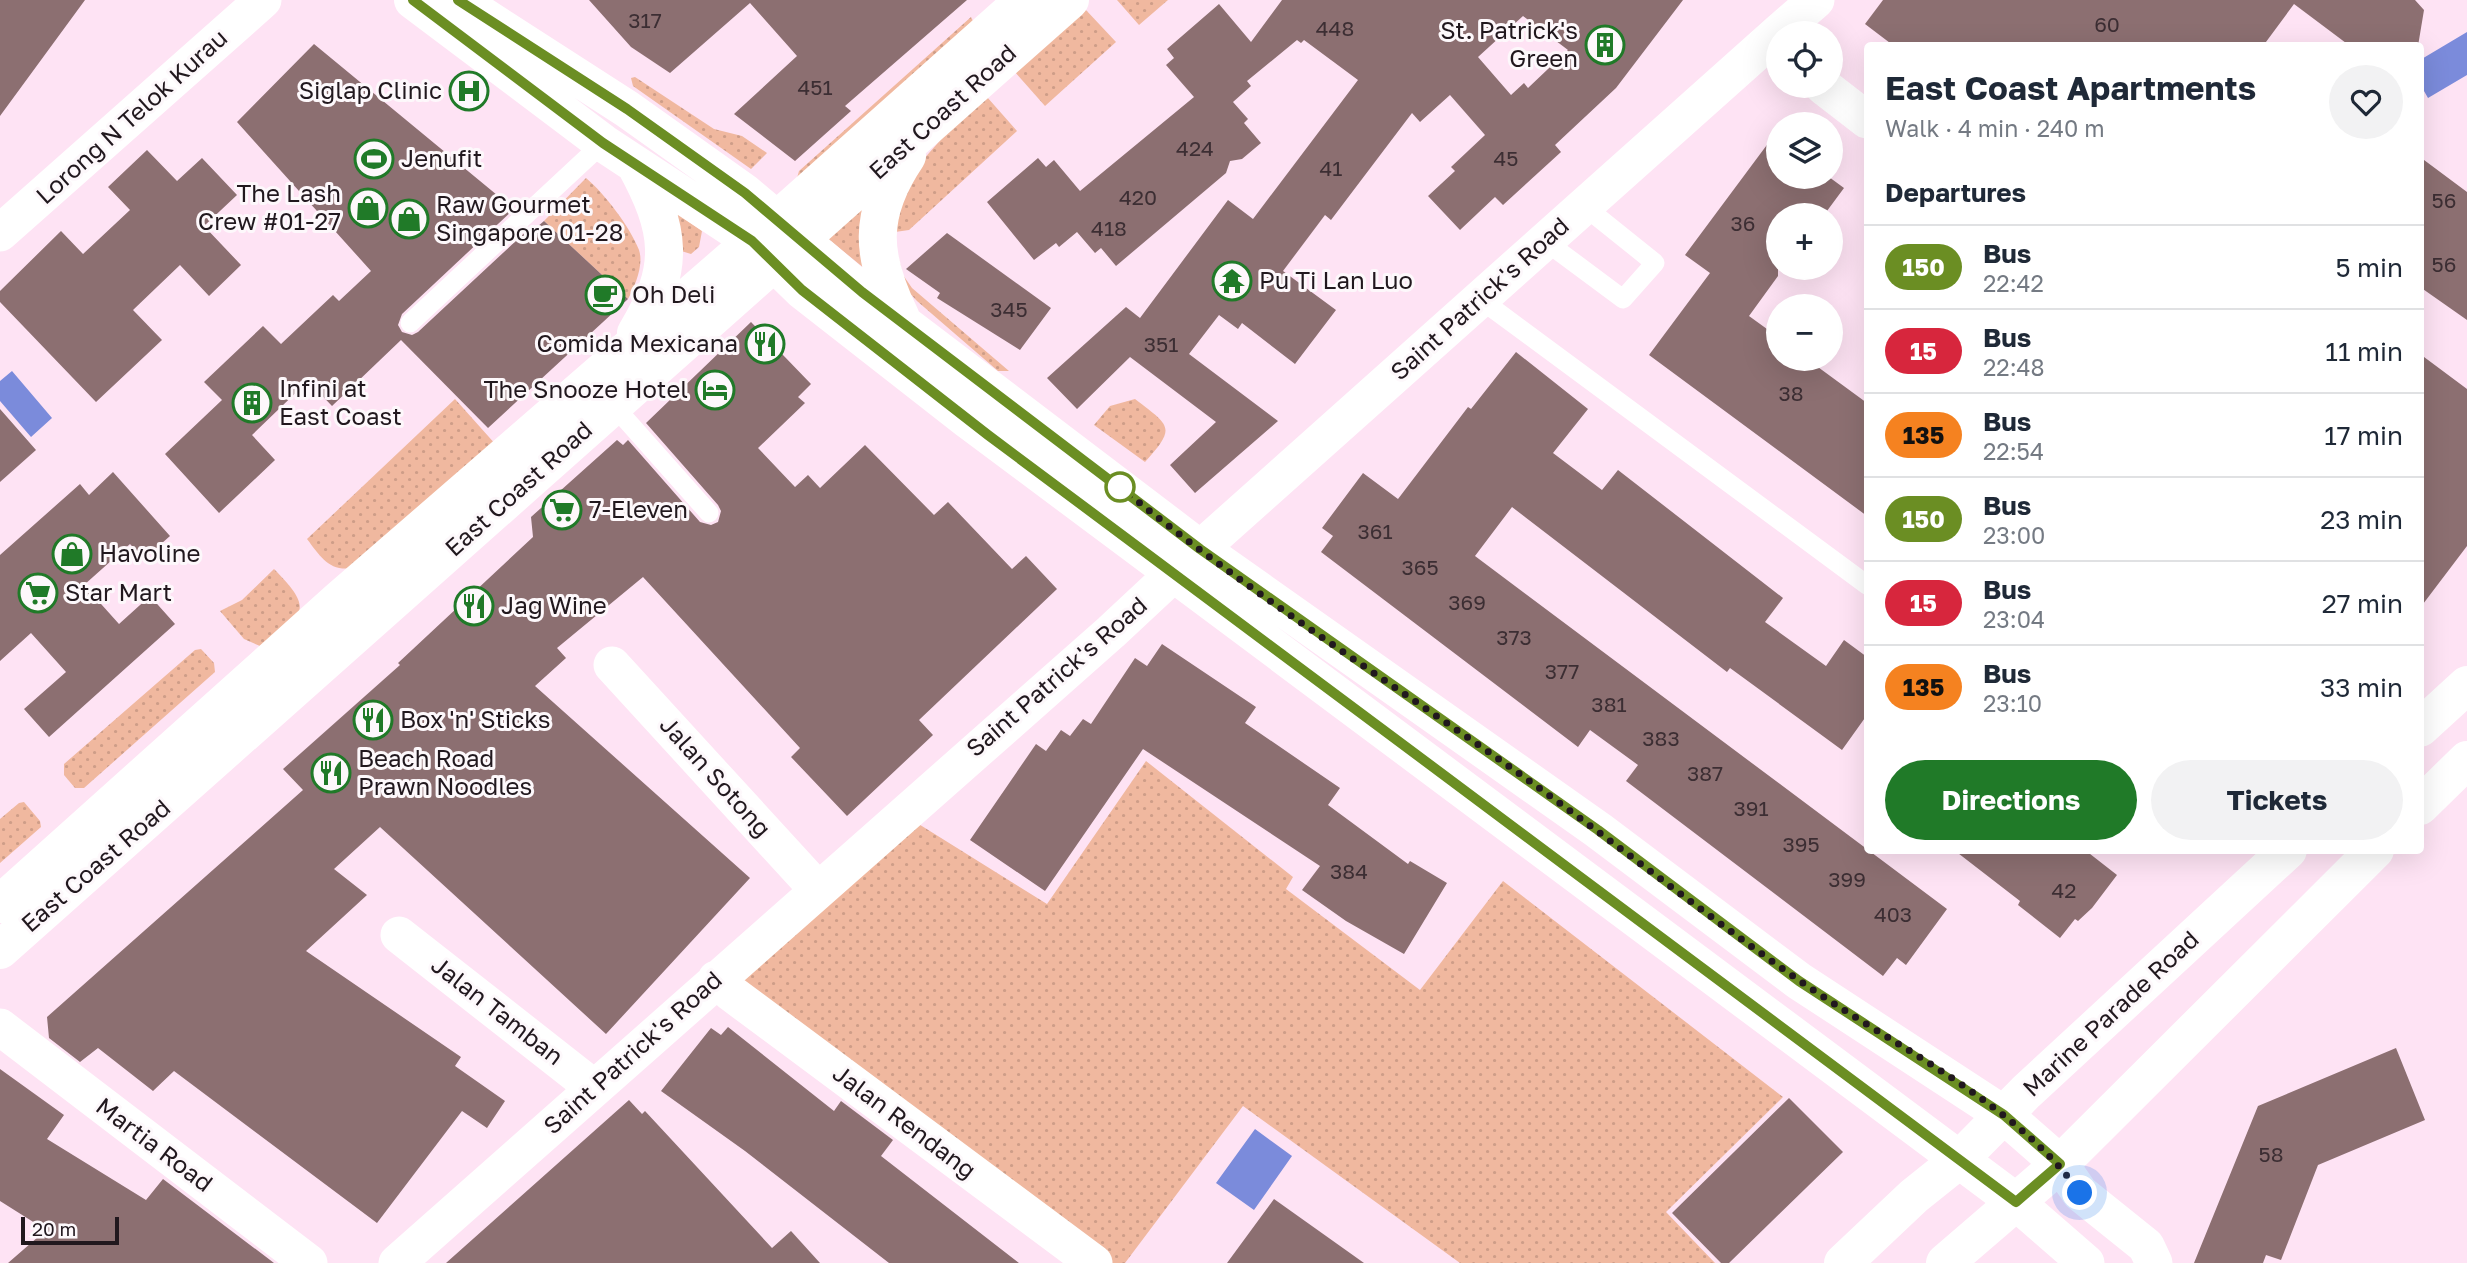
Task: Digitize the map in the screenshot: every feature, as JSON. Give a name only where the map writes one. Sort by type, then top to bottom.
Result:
[{"type":"main road","points":[[413,0],[603,143],[635,164],[776,241],[903,323],[1200,549],[1598,830],[1799,981],[2004,1115],[2060,1164]]},
{"type":"main road","points":[[458,0],[627,109],[776,241],[873,346],[1172,575],[2016,1202]]},
{"type":"main road","name":"East Coast Road","points":[[0,950],[612,405],[1024,0]]},
{"type":"main road","name":"East Coast Road","points":[[0,904],[291,643],[626,350],[776,241],[928,125],[1070,0]]},
{"type":"main road","points":[[603,143],[627,109]]},
{"type":"main road","points":[[903,323],[883,282],[877,256],[878,221],[881,203],[893,176],[928,125]]},
{"type":"main road","points":[[626,350],[656,300],[665,254],[659,215],[635,164]]},
{"type":"main road","points":[[2424,724],[2467,685]]},
{"type":"main road","points":[[2424,802],[2467,760]]},
{"type":"main road","name":"Marine Parade Road","points":[[1843,1263],[1914,1196],[1959,1160],[2284,854]]},
{"type":"main road","points":[[1945,1263],[2060,1164],[2371,854]]},
{"type":"street","name":"Lorong N Telok Kurau","points":[[0,233],[263,0]]},
{"type":"street","name":"Saint Patrick's Road","points":[[1794,21],[1815,0]]},
{"type":"street","name":"Saint Patrick's Road","points":[[397,1263],[1584,206],[1766,48]]},
{"type":"street","points":[[1839,98],[1864,118]]},
{"type":"street","name":"Jalan Sotong","points":[[612,665],[818,890]]},
{"type":"street","name":"Jalan Tamban","points":[[399,934],[594,1088]]},
{"type":"street","name":"Jalan Rendang","points":[[716,979],[731,993],[1094,1263]]},
{"type":"street","name":"Martia Road","points":[[0,1027],[309,1263]]},
{"type":"street","points":[[2060,1164],[2080,1193],[2146,1246],[2154,1263]]},
{"type":"street","points":[[2016,1202],[2086,1263]]},
{"type":"lane","points":[[410,323],[603,143]]},
{"type":"lane","points":[[1545,241],[1623,299],[1655,263],[1584,206]]},
{"type":"lane","points":[[1480,299],[1864,583]]},
{"type":"lane","points":[[612,405],[709,513]]},
{"type":"shaded area","points":[[1117,0],[1168,0],[1139,25]]},
{"type":"shaded area","points":[[1085,9],[1116,42],[1045,106],[1015,72]]},
{"type":"shaded area","points":[[971,17],[973,21],[797,178],[799,171]]},
{"type":"shaded area","points":[[635,77],[714,129],[742,136],[767,153],[751,169],[633,86],[631,78]]},
{"type":"shaded area","points":[[987,97],[1017,131],[909,230],[888,233],[907,178],[944,136]]},
{"type":"shaded area","points":[[586,178],[616,211],[639,250],[640,269],[628,299],[544,221]]},
{"type":"shaded area","points":[[869,201],[870,273],[827,238]]},
{"type":"shaded area","points":[[669,208],[702,231],[699,247],[691,254],[678,250]]},
{"type":"shaded area","points":[[896,248],[903,275],[912,288],[1009,371],[998,371],[905,288]]},
{"type":"shaded area","points":[[455,399],[497,446],[353,568],[331,565],[307,539]]},
{"type":"shaded area","points":[[1135,399],[1156,415],[1165,428],[1162,441],[1145,462],[1094,425],[1110,406]]},
{"type":"shaded area","points":[[274,569],[296,595],[300,604],[299,612],[286,627],[260,646],[244,639],[220,611],[242,600]]},
{"type":"shaded area","points":[[201,649],[214,663],[215,672],[84,788],[75,788],[64,775],[64,764],[195,650]]},
{"type":"shaded area","points":[[1146,761],[1293,877],[1286,889],[1420,990],[1503,881],[1783,1097],[1666,1212],[1715,1263],[1460,1263],[1243,1106],[1125,1263],[1100,1263],[728,982],[901,813],[1047,904]]},
{"type":"shaded area","points":[[24,802],[40,821],[41,827],[0,863],[0,819]]},
{"type":"water","points":[[2467,32],[2467,75],[2428,98],[2424,91],[2424,58]]},
{"type":"water","points":[[12,371],[52,418],[31,437],[0,401],[0,381]]},
{"type":"water","points":[[1255,1129],[1292,1156],[1254,1210],[1216,1183]]},
{"type":"building","points":[[0,0],[85,0],[0,116]]},
{"type":"building","points":[[589,0],[967,0],[845,106],[851,111],[795,161],[734,114],[797,56],[750,3],[670,73],[631,47]]},
{"type":"building","points":[[1282,0],[1683,0],[1616,88],[1555,145],[1561,152],[1503,205],[1495,197],[1460,230],[1428,196],[1455,171],[1451,167],[1485,135],[1450,95],[1420,122],[1412,113],[1331,220],[1325,215],[1283,271],[1336,310],[1295,364],[1242,323],[1238,329],[1219,315],[1189,354],[1278,421],[1195,493],[1170,465],[1216,422],[1130,357],[1077,409],[1047,378],[1126,307],[1140,318],[1228,200],[1253,219],[1358,80],[1304,40],[1301,43],[1297,40],[1247,81],[1251,86],[1233,102],[1248,119],[1244,123],[1261,143],[1242,159],[1230,161],[1226,173],[1116,266],[1101,248],[1095,253],[1077,232],[1059,247],[1056,243],[1034,260],[987,202],[1038,158],[1046,167],[1054,160],[1080,191],[1194,97],[1166,65],[1174,58],[1167,49],[1219,4],[1251,42]],"holes":[[[1523,16],[1568,50],[1528,88],[1524,83],[1511,95],[1478,57]]]},
{"type":"building","points":[[1883,0],[2415,0],[2424,10],[2419,42],[2345,42],[2294,4],[2266,42],[1889,42],[1865,24]]},
{"type":"building","points":[[314,44],[514,209],[402,314],[398,325],[402,332],[412,335],[418,332],[533,225],[537,227],[544,221],[628,299],[488,428],[401,340],[332,406],[308,381],[252,435],[275,460],[219,513],[165,454],[222,400],[204,382],[263,326],[281,344],[333,295],[339,301],[371,271],[237,122]]},
{"type":"building","points":[[1766,146],[1766,189],[1844,188],[1833,203],[1766,203],[1766,280],[1775,280],[1749,316],[1766,328],[1766,371],[1823,371],[1864,401],[1864,514],[1649,355],[1710,273],[1685,255]]},
{"type":"building","points":[[147,150],[177,181],[202,158],[237,195],[204,226],[241,265],[209,296],[180,265],[133,310],[162,340],[96,402],[0,302],[0,291],[61,231],[83,254],[130,210],[108,187]]},
{"type":"building","points":[[2424,160],[2467,192],[2467,320],[2424,290]]},
{"type":"building","points":[[947,233],[1051,308],[1020,350],[937,298],[940,293],[906,269]]},
{"type":"building","points":[[751,322],[811,384],[798,397],[805,403],[758,448],[795,487],[808,475],[820,488],[865,445],[934,515],[948,502],[1012,569],[1026,556],[1057,589],[919,720],[933,735],[847,816],[791,757],[800,748],[643,577],[557,648],[566,658],[535,686],[750,878],[606,1034],[380,827],[334,869],[367,895],[306,951],[461,1057],[455,1066],[505,1101],[487,1128],[462,1111],[377,1223],[174,1071],[153,1091],[98,1048],[80,1062],[49,1038],[47,1017],[303,790],[283,769],[400,665],[398,663],[533,537],[531,517],[617,440],[623,445],[628,440],[700,522],[711,525],[718,522],[721,511],[718,505],[646,423]]},
{"type":"building","points":[[1516,352],[1588,409],[1553,453],[1602,490],[1618,470],[1783,598],[1765,622],[1826,666],[1844,640],[1864,655],[1864,719],[1842,750],[1730,668],[1727,672],[1512,507],[1475,556],[1864,847],[1864,854],[1873,854],[1947,909],[1906,965],[1897,958],[1883,976],[1626,781],[1638,765],[1590,730],[1578,747],[1321,552],[1333,536],[1322,528],[1363,473],[1398,499],[1468,407],[1471,409]]},
{"type":"building","points":[[2424,357],[2467,389],[2467,546],[2424,603]]},
{"type":"building","points":[[0,409],[36,450],[0,482]]},
{"type":"building","points":[[113,472],[170,536],[144,559],[130,544],[84,585],[119,624],[150,596],[175,624],[49,737],[24,709],[66,672],[31,633],[0,661],[0,555],[80,484],[89,495]]},
{"type":"building","points":[[1162,644],[1256,707],[1245,723],[1340,788],[1328,805],[1408,864],[1410,861],[1447,883],[1404,954],[1346,921],[1302,890],[1320,866],[1143,749],[1045,891],[970,840],[1036,744],[1046,751],[1061,730],[1070,736],[1083,719],[1091,724],[1135,658],[1147,666]]},
{"type":"building","points":[[1959,854],[2090,854],[2117,875],[2092,908],[2078,921],[2075,919],[2060,938],[2018,905],[2020,901]]},
{"type":"building","points":[[728,1027],[834,1111],[841,1101],[893,1140],[881,1156],[1019,1263],[889,1263],[745,1151],[661,1091],[711,1028],[721,1035]]},
{"type":"building","points":[[2396,1048],[2425,1120],[2318,1165],[2281,1260],[2266,1255],[2263,1263],[2194,1263],[2258,1106]]},
{"type":"building","points":[[0,1069],[64,1115],[47,1139],[146,1200],[163,1179],[274,1263],[8,1263],[46,1230],[0,1201]]},
{"type":"building","points":[[1789,1098],[1843,1152],[1729,1263],[1721,1263],[1672,1213]]},
{"type":"building","points":[[629,1100],[642,1114],[645,1111],[772,1248],[791,1231],[820,1263],[446,1263]]},
{"type":"building","points":[[1274,1199],[1364,1263],[1227,1263]]},
{"type":"bus line","name":"150","points":[[413,0],[603,143],[752,241],[802,290],[863,339],[1172,575],[1912,1122],[2016,1202],[2060,1164],[2004,1115],[1799,981],[1598,830],[1200,549],[862,292],[745,193],[627,109],[458,0]]},
{"type":"place","name":"St. Patrick's Green","points":[[1605,45]]},
{"type":"place","name":"Siglap Clinic","points":[[469,91]]},
{"type":"place","name":"Jenufit","points":[[374,159]]},
{"type":"place","name":"The Lash Crew #01-27","points":[[368,208]]},
{"type":"place","name":"Raw Gourmet Singapore 01-28","points":[[409,219]]},
{"type":"place","name":"Pu Ti Lan Luo","points":[[1232,281]]},
{"type":"place","name":"Oh Deli","points":[[605,295]]},
{"type":"place","name":"Comida Mexicana","points":[[765,344]]},
{"type":"place","name":"The Snooze Hotel","points":[[715,390]]},
{"type":"place","name":"Infini at East Coast","points":[[252,403]]},
{"type":"place","name":"7-Eleven","points":[[562,510]]},
{"type":"place","name":"Havoline","points":[[72,554]]},
{"type":"place","name":"Star Mart","points":[[38,593]]},
{"type":"place","name":"Jag Wine","points":[[474,606]]},
{"type":"place","name":"Box 'n' Sticks","points":[[373,720]]},
{"type":"place","name":"Beach Road Prawn Noodles","points":[[331,773]]},
{"type":"route","points":[[1120,487],[1200,549],[1598,830],[1799,981],[2004,1115],[2060,1164],[2080,1193]]}]
